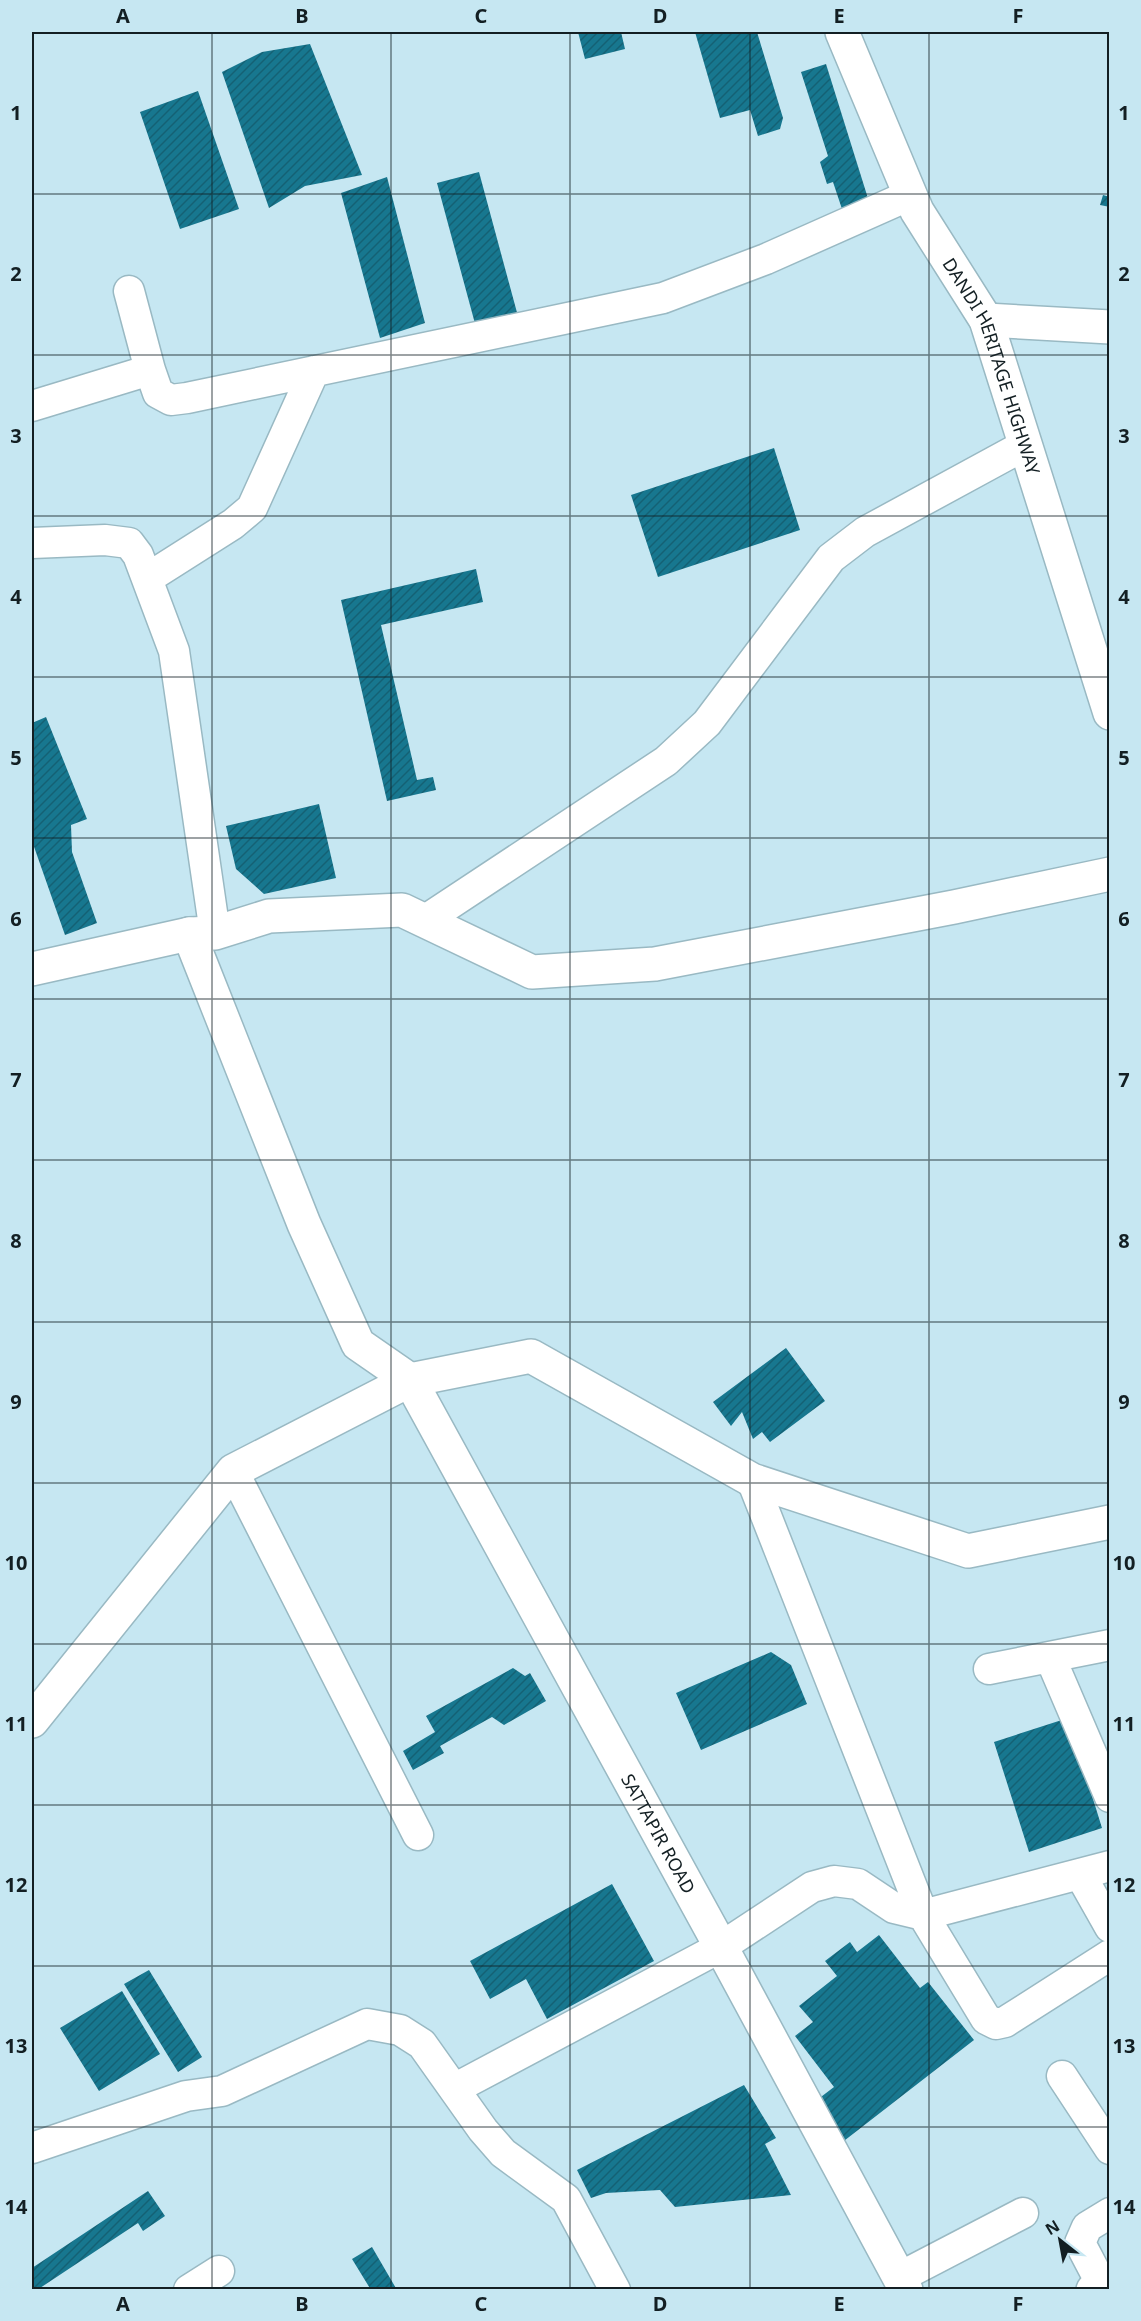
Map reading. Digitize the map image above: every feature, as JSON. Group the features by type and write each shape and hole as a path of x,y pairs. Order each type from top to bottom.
{"main road":[{"name":"DANDI HERITAGE HIGHWAY","path":"842,32 917,211 986,320 1110,713"},
{"path":"986,320 1110,327"},
{"path":"32,969 202,934 269,916 402,910 532,972 655,964 954,907 1110,874"},
{"path":"202,934 304,1224 358,1344 410,1380"},
{"path":"32,1720 233,1471 410,1380 531,1356 752,1480 968,1551 1110,1522"},
{"name":"SATTAPIR ROAD","path":"410,1380 722,1947 903,2283"}],"street":[{"path":"129,291 158,393 171,400 663,298 765,259 910,195"},
{"path":"32,406 150,370"},
{"path":"148,578 233,524 252,508 314,371"},
{"path":"424,921 666,761 707,723 831,558 865,532 1025,445"},
{"path":"32,543 105,540 129,543 138,555 174,651 202,934"},
{"path":"233,1471 418,1835"},
{"path":"752,1480 922,1915 986,2019 996,2024 1005,2022 1110,1955"},
{"path":"989,1669 1110,1645"},
{"path":"1050,1657 1110,1797"},
{"path":"454,2089 722,1947 812,1887 834,1881 858,1884 894,1908 922,1915 1110,1866"},
{"path":"1080,1874 1110,1927"},
{"path":"32,2148 186,2096 222,2091 367,2024 400,2030 422,2044 483,2130 503,2153 566,2199 615,2289"},
{"path":"1062,2076 1110,2149"},
{"path":"903,2283 1023,2213"},
{"path":"1102,2285 1080,2243 1087,2227 1110,2213"},
{"path":"189,2289 219,2271"}],"building":[{"path":"578,32 621,32 625,49 585,59"},
{"path":"695,32 757,32 783,118 780,129 758,136 750,110 720,118"},
{"path":"310,44 362,175 305,186 269,208 222,72 262,52"},
{"path":"826,64 871,208 839,218 837,211 842,209 833,182 827,184 820,162 828,156 801,72"},
{"path":"198,91 239,209 180,229 140,112"},
{"path":"479,172 519,320 477,331 437,183"},
{"path":"387,177 425,323 380,338 341,193"},
{"path":"1103,195 1110,197 1110,207 1100,205"},
{"path":"774,448 800,530 658,577 631,495"},
{"path":"476,569 483,602 381,625 417,780 433,777 436,790 387,801 341,600"},
{"path":"46,717 87,819 71,825 72,852 97,923 65,935 32,841 32,723"},
{"path":"319,804 336,878 264,894 236,869 226,826"},
{"path":"786,1348 825,1401 770,1442 762,1432 753,1439 742,1412 731,1426 713,1402"},
{"path":"771,1652 791,1665 807,1704 701,1750 676,1693"},
{"path":"513,1668 525,1676 530,1673 546,1701 504,1725 492,1717 440,1746 444,1753 413,1770 403,1751 435,1732 426,1716"},
{"path":"1068,1718 1102,1828 1029,1852 994,1742"},
{"path":"612,1884 654,1961 547,2019 526,1979 490,1999 470,1961"},
{"path":"879,1935 920,1988 928,1982 974,2040 840,2144 809,2106 834,2087 795,2036 813,2022 799,2006 837,1976 825,1961 850,1942 857,1952"},
{"path":"149,1970 202,2057 178,2072 124,1984"},
{"path":"122,1991 160,2054 99,2091 60,2028"},
{"path":"744,2085 776,2138 765,2144 791,2195 675,2207 660,2190 606,2193 591,2198 577,2170"},
{"path":"148,2191 165,2216 143,2231 138,2223 37,2290 32,2290 32,2268"},
{"path":"372,2247 397,2290 371,2290 352,2259"}]}
